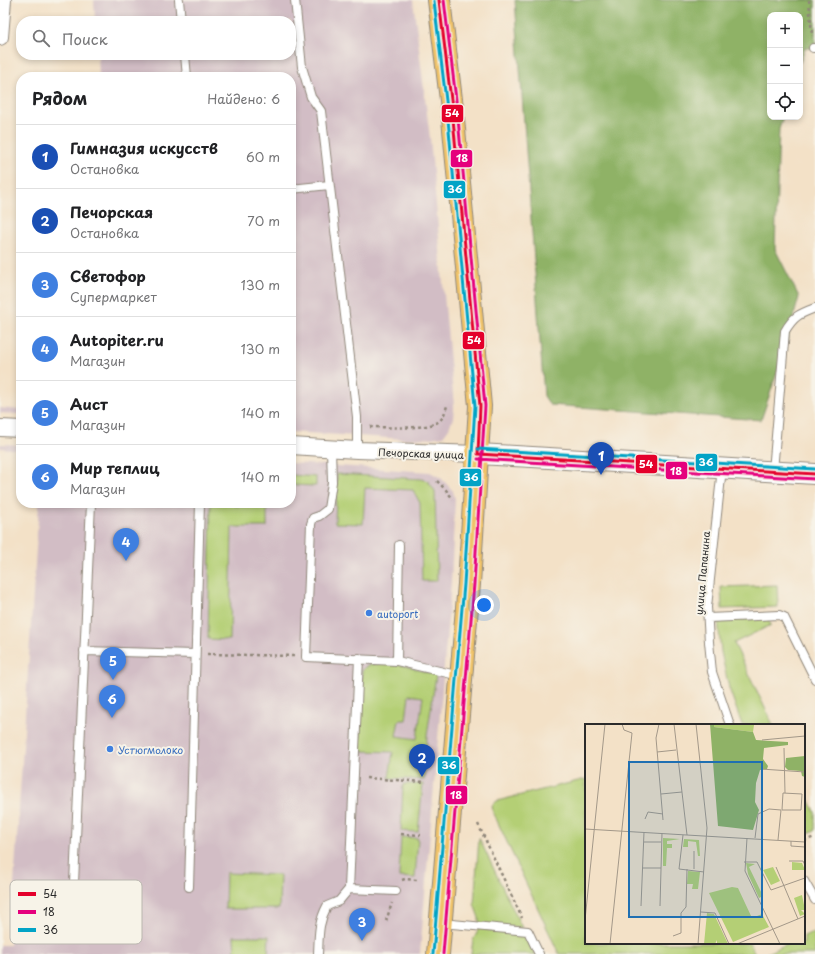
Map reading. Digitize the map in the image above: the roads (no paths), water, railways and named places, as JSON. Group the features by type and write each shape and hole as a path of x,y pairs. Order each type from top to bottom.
{"main road":[{"path":"438,954 462,676 480,406 452,108 439,0"}],"street":[{"path":"0,37 3,0"},
{"path":"0,428 16,429"},
{"name":"Печорская улица","path":"296,446 478,454 815,474"}],"lane":[{"path":"179,0 181,16"},
{"path":"295,0 302,67 311,97 321,111 357,417 357,450"},
{"path":"185,60 187,72"},
{"path":"296,188 329,185"},
{"path":"773,472 785,331 791,320 802,312 815,308"},
{"path":"331,448 332,482 331,497 328,509 319,516 313,518 311,524 306,657 359,658 397,661 462,676"},
{"name":"улица Папанина","path":"722,468 707,607 712,672 730,724"},
{"path":"74,880 91,508"},
{"path":"189,887 200,508"},
{"path":"397,661 399,546"},
{"path":"708,618 779,615 784,617 815,679"},
{"path":"84,651 195,654"},
{"path":"318,954 319,928 322,915 327,906 339,901 349,889 359,658"},
{"path":"805,883 815,900"},
{"path":"349,889 396,892"},
{"path":"441,923 528,931 539,954"}],"place":[{"name":"Гимназия искусств","path":"601,475"},
{"name":"Autopiter.ru","path":"126,561"},
{"name":"autoport","path":"369,613"},
{"name":"Аист","path":"113,680"},
{"name":"Мир теплиц","path":"112,718"},
{"name":"Устюгмолоко","path":"110,749"},
{"name":"Печорская","path":"422,777"},
{"name":"Светофор","path":"362,941"}]}
